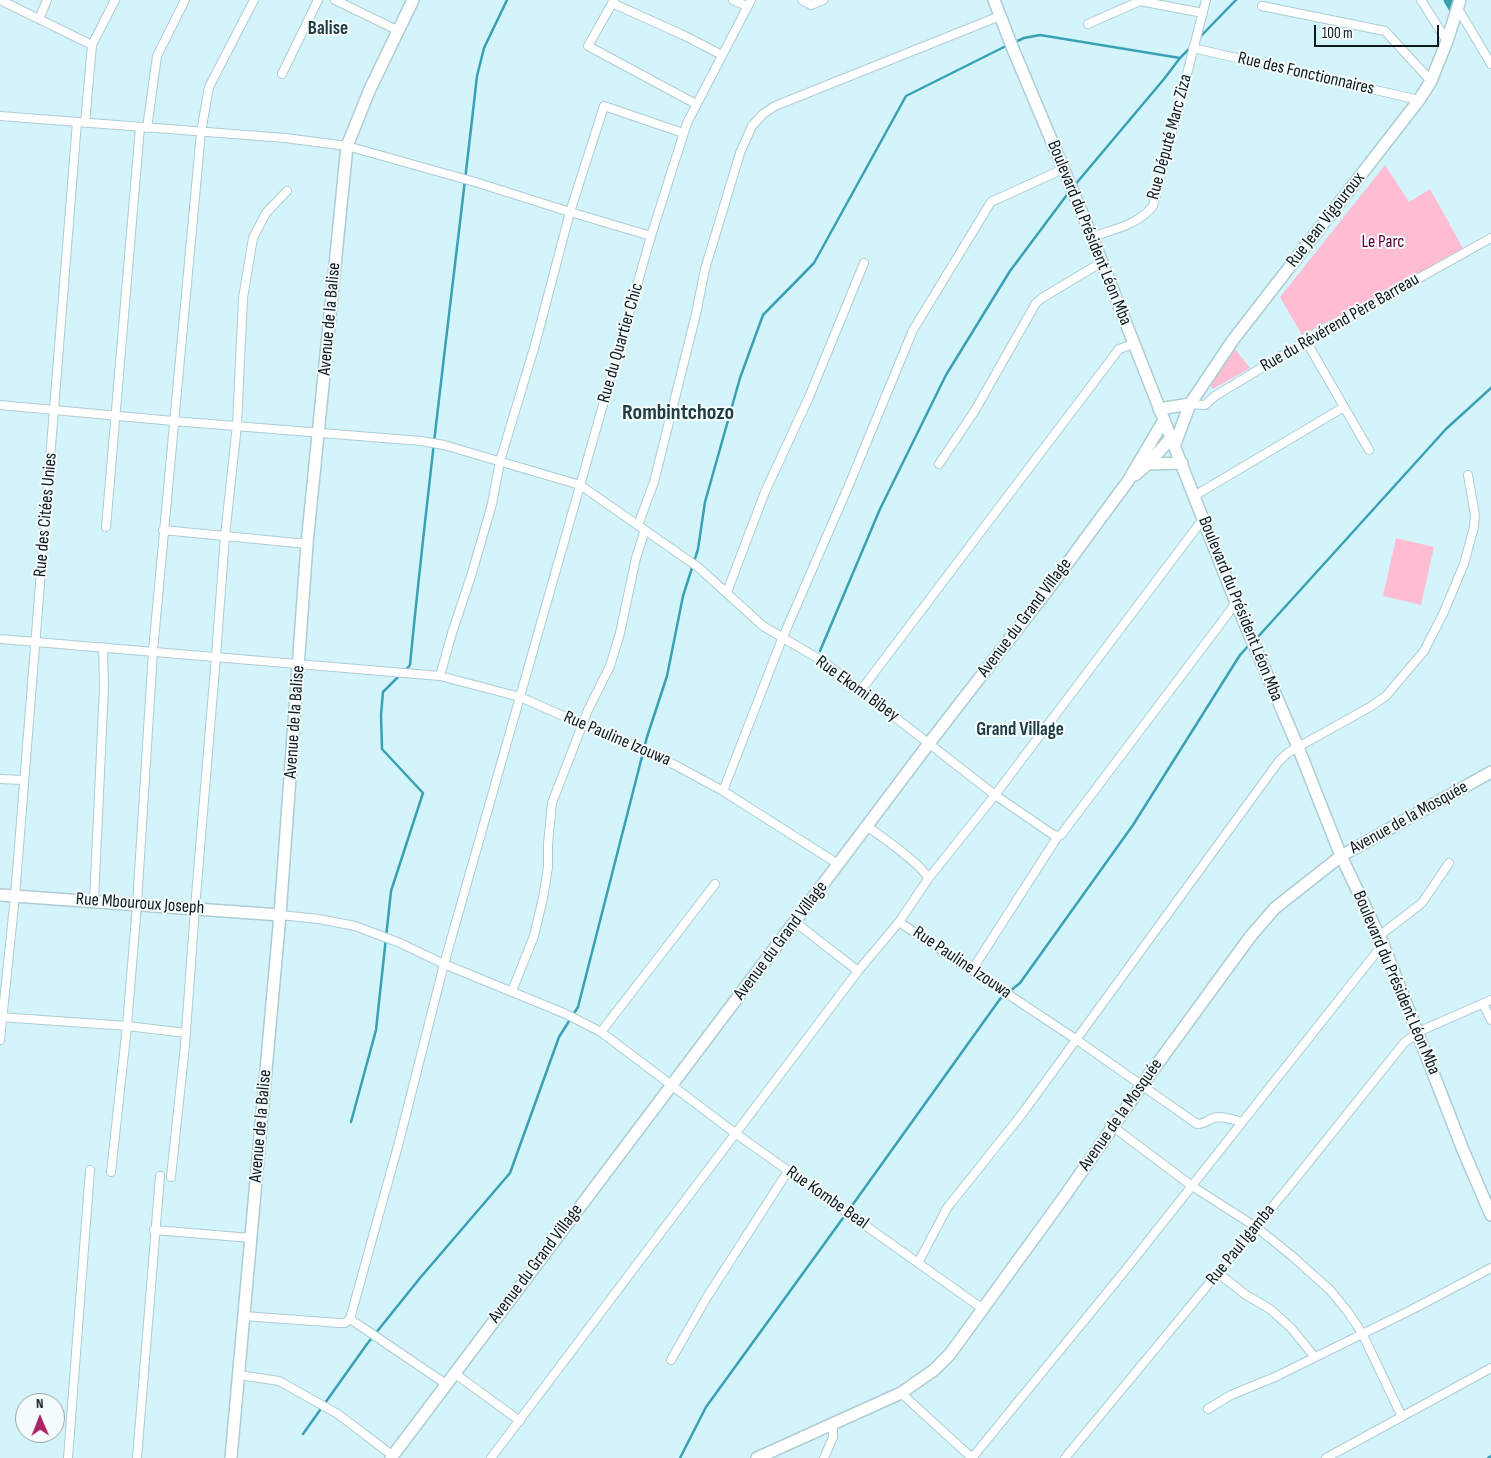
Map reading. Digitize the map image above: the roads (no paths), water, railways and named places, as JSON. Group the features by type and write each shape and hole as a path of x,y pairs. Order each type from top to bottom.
{"street":[{"path":"0,0 92,46"},
{"path":"39,19 47,0"},
{"name":"Rue des Citées Unies","path":"0,1040 15,896 34,642 81,122 92,46 115,0"},
{"path":"106,527 143,128 158,56 185,0"},
{"path":"111,1172 127,1026 137,904 153,651 163,530 201,132 209,87 254,0"},
{"path":"282,74 318,0"},
{"path":"335,0 399,31"},
{"name":"Avenue de la Balise","path":"231,1458 280,915 308,544 347,146 370,90 413,0"},
{"path":"733,0 749,3"},
{"path":"802,0 811,5 823,0"},
{"name":"Boulevard du Président Léon Mba","path":"994,0 1013,50 1092,237 1236,603 1298,747 1341,856 1381,940 1463,1150 1491,1215"},
{"name":"Rue Député Marc Ziza","path":"1092,237 1135,222 1145,216 1153,206 1206,0"},
{"path":"1421,0 1447,42"},
{"path":"696,104 588,46 613,1 722,55"},
{"path":"1088,24 1140,1 1203,13"},
{"name":"Rue du Quartier Chic","path":"350,1320 444,964 651,236 683,133 696,104 749,3"},
{"path":"1458,4 1491,64"},
{"name":"Rue Jean Vigouroux","path":"1173,440 1190,404 1232,340 1419,100 1431,81 1447,42 1458,4"},
{"path":"1262,6 1384,31 1431,81"},
{"path":"512,991 534,936 543,898 548,868 552,803 588,710 610,666 620,634 641,528 696,314 705,269 740,153 752,126 763,114 775,106 1000,16"},
{"name":"Rue des Fonctionnaires","path":"1194,47 1419,100"},
{"path":"440,676 492,504 500,461 535,345 570,212 604,106 683,133"},
{"path":"0,116 285,138 347,146 475,182 651,236"},
{"path":"723,790 782,638 853,476 913,330 922,313 991,202 1063,169"},
{"path":"171,1178 186,1033 225,536 237,425 243,298 253,238 266,214 287,191"},
{"name":"Rue du Révérend Père Barreau","path":"1190,404 1205,405 1215,396 1306,341 1491,238"},
{"path":"939,464 974,412 1036,304 1042,298 1102,262"},
{"path":"726,592 765,492 809,397 864,264"},
{"path":"1306,341 1369,450"},
{"path":"861,690 1120,349 1134,344"},
{"path":"1162,415 1190,404"},
{"name":"Rue Ekomi Bibey","path":"0,405 421,441 444,445 580,485 698,567 763,626 824,662 930,742 995,795 1051,834 1058,836"},
{"path":"1194,496 1344,407"},
{"name":"Avenue du Grand Village","path":"392,1457 930,742 1050,587 1128,481 1162,415"},
{"path":"1128,481 1173,440"},
{"path":"1148,464 1182,463"},
{"path":"918,1263 947,1208 1022,1114 1063,1056 1077,1040 1279,761 1289,752 1370,707 1386,696 1424,651 1443,614 1464,564 1474,527 1475,515 1468,475"},
{"path":"899,922 928,879 995,795 1203,519"},
{"path":"163,530 308,544"},
{"path":"972,970 1058,836 1061,835 1236,603"},
{"path":"0,639 299,663"},
{"path":"94,901 104,687 103,647"},
{"name":"Rue Pauline Izouwa","path":"299,663 440,676 520,697 673,764 723,790 838,864"},
{"name":"Avenue de la Mosquée","path":"757,1458 901,1393 934,1370 950,1354 984,1309 1112,1126 1256,930 1275,908 1341,856 1491,772"},
{"path":"0,779 23,780"},
{"path":"867,826 918,866 927,874 928,879"},
{"path":"901,1393 972,1458 1192,1186 1381,940 1422,903 1449,863"},
{"path":"601,1032 715,884"},
{"name":"Rue Mbouroux Joseph","path":"0,894 280,915"},
{"name":"Rue Kombe Beal","path":"280,915 319,919 355,926 566,1014 601,1032 735,1133 984,1309"},
{"path":"795,922 858,970"},
{"name":"Rue Pauline Izouwa","path":"491,1458 858,970 899,922 1077,1040 1197,1124 1205,1124 1214,1118 1223,1117 1242,1122"},
{"name":"Rue Paul Igamba","path":"1065,1458 1256,1227 1404,1043 1418,1032 1491,1000"},
{"path":"1483,1004 1491,1020"},
{"path":"1,1017 127,1026 186,1033"},
{"path":"1112,1126 1192,1186 1256,1227 1330,1290 1348,1312 1362,1334 1402,1417"},
{"path":"68,1458 90,1170"},
{"path":"671,1360 706,1298 788,1171"},
{"path":"137,1458 154,1230 160,1176"},
{"path":"154,1230 251,1238"},
{"path":"1208,1409 1232,1395 1275,1377 1314,1356 1411,1310 1491,1268"},
{"path":"1218,1273 1270,1309 1291,1328 1314,1356"},
{"path":"244,1316 339,1323 345,1323 350,1320 446,1384"},
{"path":"1326,1458 1491,1368"},
{"path":"454,1373 520,1421"},
{"path":"239,1376 280,1381 338,1414 392,1457"},
{"path":"824,1458 833,1437 833,1424"}],"waterway":[{"path":"404,672 410,665 477,76 484,48 507,0"},
{"path":"1199,38 1236,0"},
{"path":"1448,0 1457,15"},
{"path":"1013,43 1024,38 1040,35 1180,58 1192,46"},
{"path":"303,1434 367,1344 420,1278 510,1173 559,1037 578,1007 647,737 667,676 683,596 698,549 705,502 740,378 763,315 814,263 906,96 1008,45"},
{"path":"1074,186 1180,58"},
{"path":"820,651 880,509 946,375 1010,271 1069,192"},
{"path":"1256,639 1446,429 1491,388"},
{"path":"851,1207 1000,999 1020,983 1133,825 1240,655 1250,644"},
{"path":"351,1122 376,1030 391,891 423,793 382,749 381,715 383,692 400,675"},
{"path":"680,1458 706,1407 843,1218"}],"district":[{"name":"Balise","path":"328,29"},
{"name":"Rombintchozo","path":"678,413"},
{"name":"Grand Village","path":"1020,730"}],"park label":[{"name":"Le Parc","path":"1383,242"}]}
